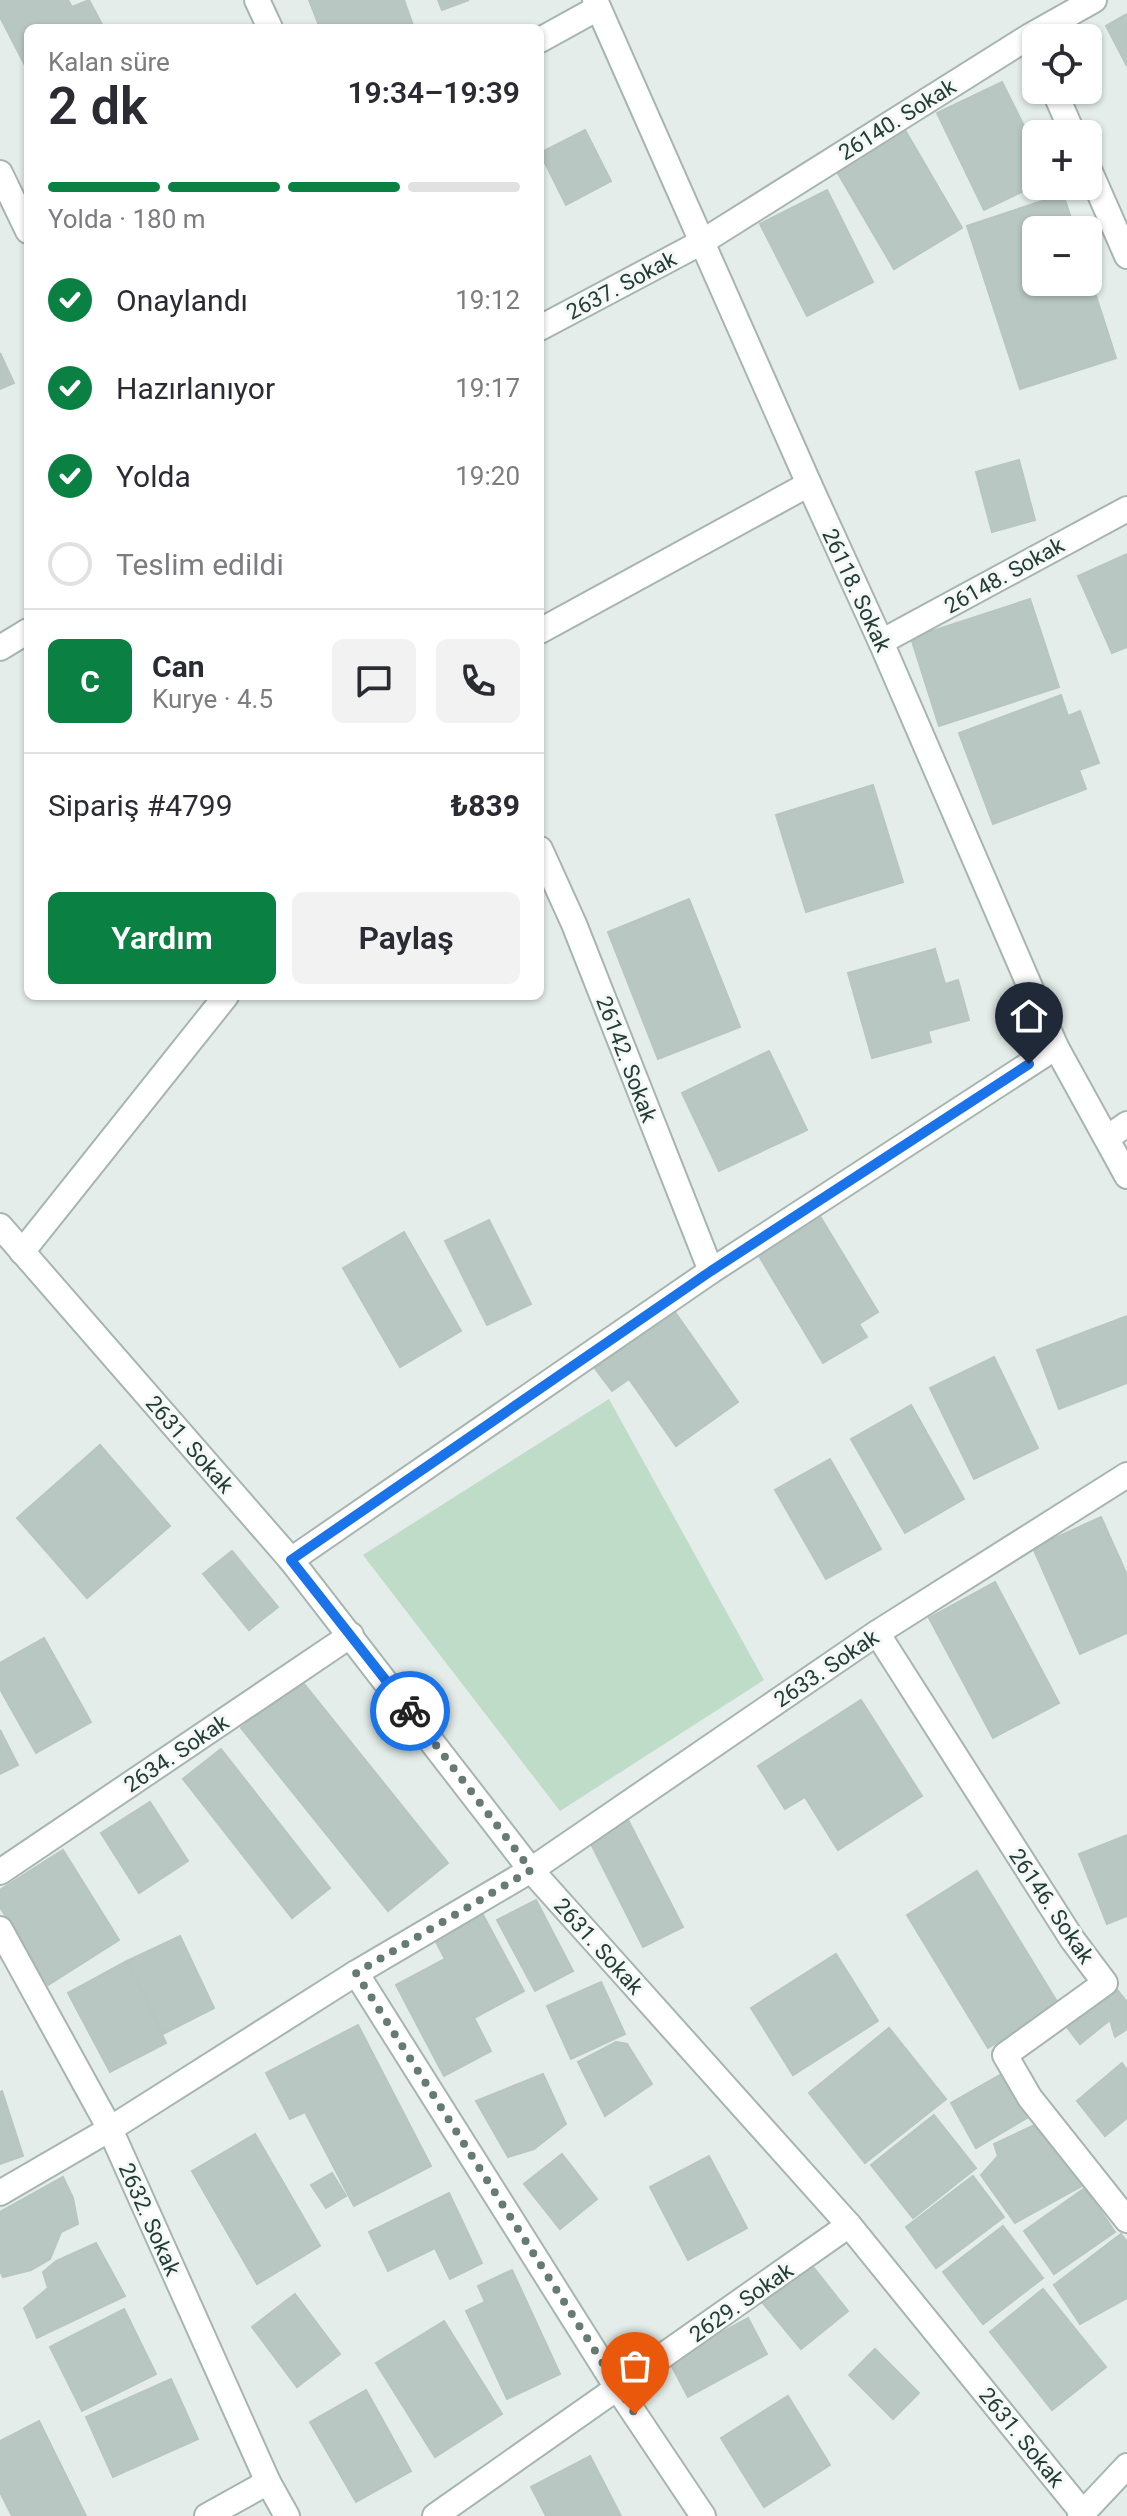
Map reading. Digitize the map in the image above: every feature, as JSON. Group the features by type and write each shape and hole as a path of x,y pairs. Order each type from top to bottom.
{"street":[{"path":"257,0 268,24"},
{"name":"26140. Sokak","path":"1059,24 1094,0"},
{"path":"544,37 596,4"},
{"name":"26118. Sokak","path":"596,4 881,642 1056,1047 1127,1176"},
{"name":"26140. Sokak","path":"702,242 1022,49"},
{"path":"0,173 24,223"},
{"path":"1102,199 1127,256"},
{"name":"2637. Sokak","path":"544,326 702,242"},
{"path":"544,629 809,484"},
{"name":"26148. Sokak","path":"881,642 1127,509"},
{"path":"0,648 24,633"},
{"name":"26142. Sokak","path":"544,858 574,924 711,1271"},
{"path":"22,1252 223,1000"},
{"path":"291,1560 711,1271 1056,1047"},
{"path":"1107,1138 1127,1124"},
{"name":"2631. Sokak","path":"0,1226 291,1560 531,1870 849,2225 1083,2515"},
{"name":"2633. Sokak","path":"0,2193 110,2129 356,1973 531,1870 877,1633 1127,1475"},
{"name":"26146. Sokak","path":"877,1633 1072,1939 1105,1983 1005,2055 1030,2098 1127,2220"},
{"name":"2634. Sokak","path":"0,1872 351,1635"},
{"name":"2632. Sokak","path":"0,1929 110,2129 268,2482 287,2516"},
{"path":"356,1973 618,2389 703,2516"},
{"name":"2629. Sokak","path":"435,2516 849,2225"},
{"path":"1083,2515 1127,2466"},
{"path":"207,2516 268,2482"}],"green space":[{"path":"609,1399 764,1680 560,1811 363,1555"}],"building":[{"path":"0,0 68,0 72,7 89,0 102,24 24,24 24,63 0,17"},
{"path":"309,0 404,0 413,24 318,24"},
{"path":"438,0 469,0 442,10"},
{"path":"1127,14 1127,66 1106,26"},
{"path":"1002,82 1022,122 1022,192 984,210 937,113"},
{"path":"585,130 611,181 566,205 544,161 544,151"},
{"path":"905,130 962,228 894,269 836,170"},
{"path":"827,190 873,282 807,316 760,224"},
{"path":"1045,200 1065,200 1070,216 1022,216 1022,296 1096,296 1116,358 1020,389 967,226"},
{"path":"0,353 14,383 0,389"},
{"path":"1019,460 1035,520 992,532 976,472"},
{"path":"1127,554 1127,647 1112,653 1078,576"},
{"path":"1030,599 1059,687 939,726 911,638"},
{"path":"1061,695 1068,716 1080,711 1099,763 1079,770 1086,789 993,824 959,733"},
{"path":"873,785 903,882 806,912 776,815"},
{"path":"689,899 740,1027 658,1059 608,932"},
{"path":"935,949 945,984 958,980 969,1020 928,1031 931,1042 872,1058 848,973"},
{"path":"769,1051 807,1130 719,1171 682,1093"},
{"path":"815,1208 878,1312 859,1324 867,1337 823,1363 753,1246"},
{"path":"489,1220 531,1304 487,1325 445,1241"},
{"path":"404,1232 461,1331 400,1367 343,1268"},
{"path":"670,1305 738,1402 676,1446 629,1379 612,1391 590,1362"},
{"path":"1127,1316 1127,1383 1059,1409 1037,1350"},
{"path":"994,1357 1038,1448 974,1479 930,1388"},
{"path":"911,1405 964,1499 905,1533 851,1439"},
{"path":"100,1445 170,1526 87,1598 17,1518"},
{"path":"830,1459 881,1549 826,1579 775,1490"},
{"path":"1101,1517 1127,1575 1127,1633 1080,1654 1033,1548"},
{"path":"232,1551 278,1607 249,1630 203,1574"},
{"path":"995,1582 1059,1703 993,1738 929,1618"},
{"path":"44,1638 91,1722 36,1753 0,1689 0,1663"},
{"path":"300,1679 448,1863 388,1911 241,1728"},
{"path":"861,1700 922,1796 838,1850 805,1797 785,1809 758,1766"},
{"path":"0,1730 18,1765 0,1774"},
{"path":"221,1749 330,1888 292,1918 183,1779"},
{"path":"150,1802 188,1861 139,1893 101,1833"},
{"path":"627,1818 683,1927 643,1947 588,1838"},
{"path":"1127,1835 1127,1916 1107,1924 1079,1854"},
{"path":"63,1850 119,1940 48,1985 0,1907 0,1890"},
{"path":"977,1871 1059,2005 988,2048 907,1915"},
{"path":"536,1900 573,1971 535,1991 497,1920"},
{"path":"482,1913 524,1991 474,2018 491,2051 444,2076 396,1985 445,1959 434,1938"},
{"path":"180,1936 214,2008 163,2034 127,1961"},
{"path":"836,1954 878,2021 793,2075 751,2008"},
{"path":"127,1961 166,2043 110,2072 68,1993"},
{"path":"601,1982 625,2034 571,2059 547,2006"},
{"path":"1114,1986 1127,2002 1127,2029 1115,2037 1110,2020 1080,2044 1066,2026"},
{"path":"358,2025 431,2166 354,2206 305,2112 290,2119 266,2073"},
{"path":"889,2028 946,2099 865,2163 809,2093"},
{"path":"616,2042 627,2044 652,2084 605,2116 578,2062"},
{"path":"1122,2063 1127,2070 1127,2118 1105,2136 1077,2101"},
{"path":"1012,2068 1037,2112 976,2148 951,2103"},
{"path":"543,2074 566,2124 534,2149 508,2157 476,2101"},
{"path":"0,2092 23,2156 0,2164"},
{"path":"934,2115 976,2168 913,2218 871,2165"},
{"path":"1041,2122 1082,2186 1015,2223 981,2175 998,2156 994,2144"},
{"path":"255,2134 320,2246 257,2284 192,2171"},
{"path":"562,2154 597,2199 560,2229 524,2184"},
{"path":"709,2156 747,2228 688,2260 650,2187"},
{"path":"332,2173 346,2196 326,2208 311,2185"},
{"path":"973,2176 1004,2217 936,2268 906,2227"},
{"path":"63,2177 73,2198 78,2224 61,2232 50,2259 31,2270 3,2277 0,2271 0,2212"},
{"path":"1085,2188 1115,2232 1054,2274 1024,2231"},
{"path":"449,2193 482,2263 450,2279 435,2248 388,2271 369,2232"},
{"path":"1003,2226 1043,2278 983,2324 943,2272"},
{"path":"1121,2234 1127,2242 1127,2298 1080,2324 1054,2285"},
{"path":"96,2243 125,2296 37,2338 24,2308 48,2288 43,2272 56,2261"},
{"path":"810,2263 848,2311 801,2349 762,2302"},
{"path":"512,2270 560,2374 507,2399 466,2311 485,2302 478,2286"},
{"path":"1043,2289 1106,2367 1052,2410 990,2332"},
{"path":"295,2294 340,2354 297,2387 252,2327"},
{"path":"124,2309 156,2374 82,2411 50,2347"},
{"path":"748,2318 767,2354 688,2397 669,2361"},
{"path":"444,2321 502,2414 435,2457 376,2363"},
{"path":"875,2349 919,2393 893,2419 849,2375"},
{"path":"171,2379 198,2439 113,2477 86,2417"},
{"path":"366,2390 411,2471 356,2502 310,2422"},
{"path":"788,2396 830,2465 764,2507 721,2438"},
{"path":"39,2421 86,2516 12,2516 0,2492 0,2441"},
{"path":"590,2456 621,2516 546,2516 531,2487"}],"way so far":[{"path":"410,1711 531,1870 356,1973 635,2414"}],"route":[{"path":"410,1711 291,1560 711,1271 1029,1064"}]}
